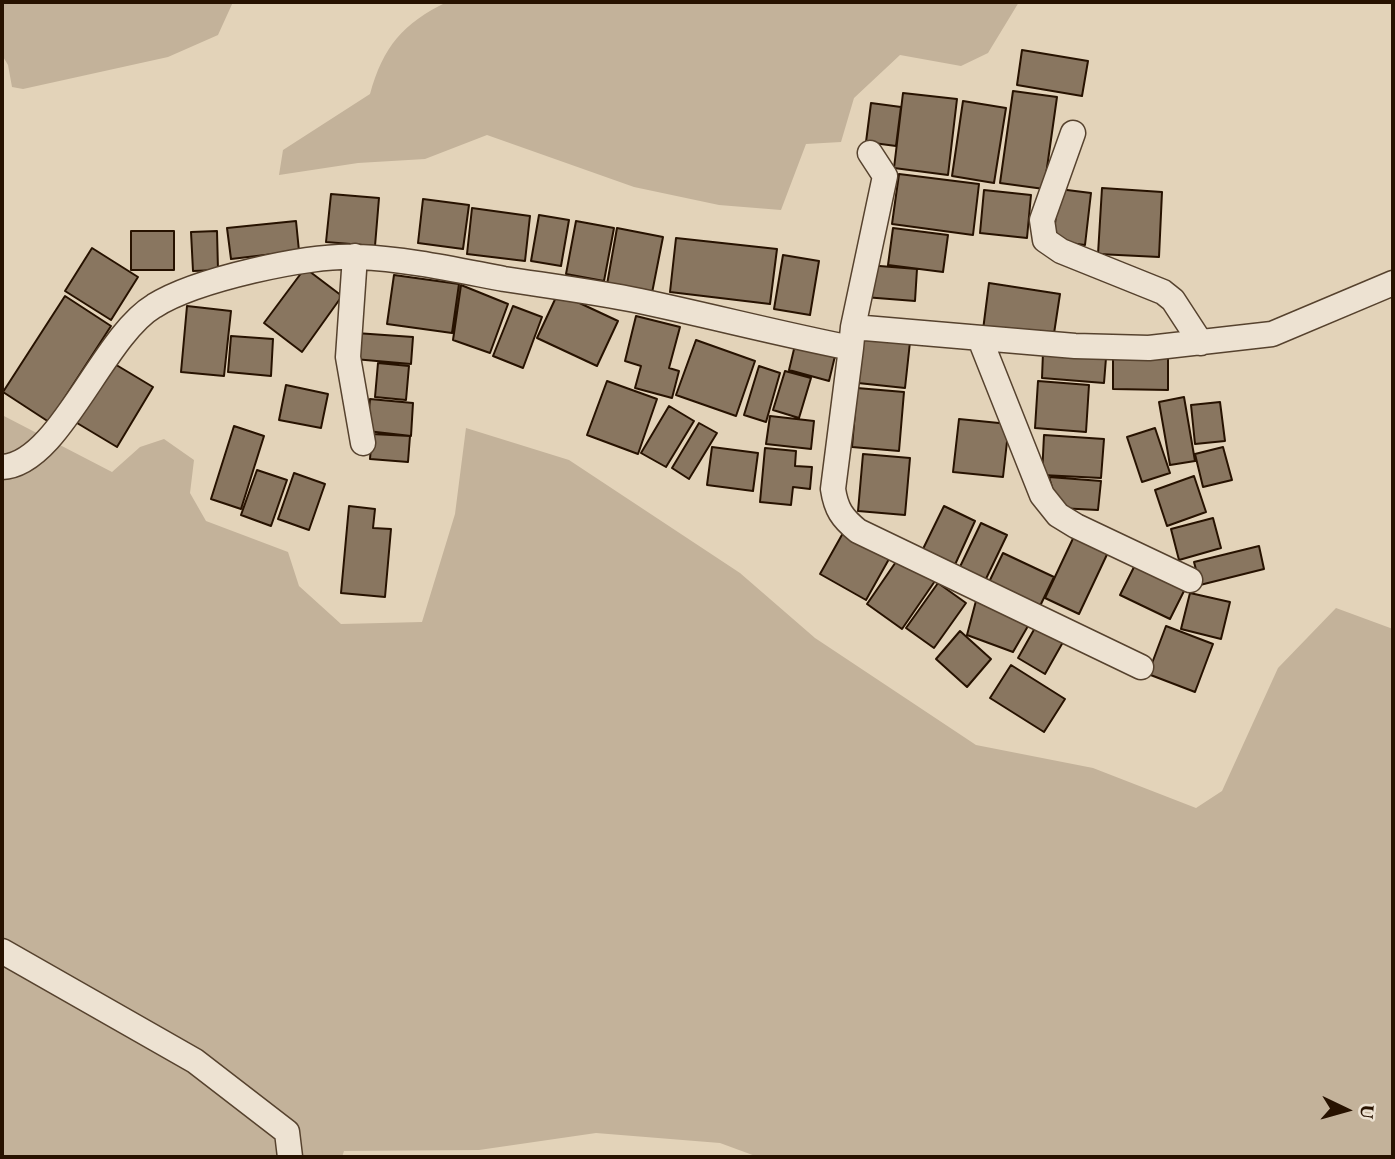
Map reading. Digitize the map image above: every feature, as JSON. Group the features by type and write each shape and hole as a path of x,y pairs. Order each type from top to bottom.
{"street":[{"path":"1073,133 1042,220 1045,240 1061,251 1163,292 1173,300 1201,343"},
{"path":"870,153 884,176 852,337 833,489 835,505 842,519 858,531 1141,667"},
{"path":"2,467 25,460 41,448 55,432 102,362 134,322 151,307 172,296 227,279 323,259 355,256 852,337 980,339 1121,349 1272,334 1393,283"},
{"path":"355,256 348,357 363,443"},
{"path":"980,339 1020,447 1042,495 1058,515 1190,580"},
{"path":"2,951 195,1061 287,1132 290,1157"}],"shaded area":[{"path":"2,2 233,2 218,35 168,57 23,89 12,87 8,65 2,55"},
{"path":"447,2 1019,2 988,53 961,66 900,55 854,98 841,142 806,144 781,210 719,205 634,187 487,135 425,159 358,163 279,175 283,150 370,94 381,63 397,38 418,19"},
{"path":"2,415 112,472 140,447 164,439 194,460 190,493 206,521 288,552 299,586 341,624 422,622 455,514 466,428 569,460 740,573 815,638 976,745 1093,768 1196,808 1222,791 1278,668 1336,608 1393,629 1393,1157 758,1157 720,1143 596,1133 479,1150 344,1151 342,1157 2,1157"}],"building":[{"path":"1022,50 1088,61 1082,96 1017,85"},
{"path":"1013,91 1057,97 1044,189 1000,183"},
{"path":"903,93 957,99 948,175 894,168"},
{"path":"963,101 1006,108 994,183 952,176"},
{"path":"871,103 901,107 896,146 866,142"},
{"path":"899,174 979,184 973,235 892,224"},
{"path":"1102,188 1162,192 1159,257 1098,254"},
{"path":"1059,189 1091,193 1085,245 1053,241"},
{"path":"984,190 1031,195 1027,238 980,233"},
{"path":"331,194 379,198 375,246 326,242"},
{"path":"423,199 469,205 463,249 418,243"},
{"path":"472,208 530,216 525,261 467,254"},
{"path":"539,215 569,220 561,266 531,261"},
{"path":"296,221 299,251 231,259 227,228"},
{"path":"576,221 614,228 604,281 566,274"},
{"path":"617,228 663,237 651,298 606,290"},
{"path":"893,228 948,235 943,272 888,265"},
{"path":"131,231 174,231 174,270 131,270"},
{"path":"217,231 218,270 193,271 191,232"},
{"path":"676,238 777,249 770,304 670,292"},
{"path":"92,248 138,277 111,320 65,291"},
{"path":"783,255 819,261 810,315 774,309"},
{"path":"867,265 917,269 915,301 864,297"},
{"path":"305,268 342,296 302,352 264,323"},
{"path":"394,275 459,284 452,333 387,324"},
{"path":"989,283 1060,294 1053,340 983,330"},
{"path":"461,285 508,304 490,353 453,340"},
{"path":"558,293 618,321 597,366 537,338"},
{"path":"65,296 111,326 49,422 3,392"},
{"path":"187,306 231,311 224,376 181,372"},
{"path":"513,306 542,317 523,368 493,356"},
{"path":"636,316 680,327 669,368 679,371 672,398 635,388 641,366 625,361"},
{"path":"356,333 413,337 411,364 354,359"},
{"path":"231,336 273,339 271,376 228,372"},
{"path":"863,338 910,342 905,388 858,383"},
{"path":"696,340 755,361 736,416 676,395"},
{"path":"795,345 835,356 829,381 789,370"},
{"path":"1043,352 1106,358 1104,383 1042,378"},
{"path":"1113,357 1168,358 1168,390 1113,389"},
{"path":"108,360 153,387 117,447 72,420"},
{"path":"378,363 409,366 406,400 375,397"},
{"path":"759,366 780,373 766,422 744,415"},
{"path":"785,371 811,378 799,418 773,410"},
{"path":"607,381 657,399 638,454 587,435"},
{"path":"1038,381 1089,385 1086,432 1035,428"},
{"path":"286,385 328,394 321,428 279,420"},
{"path":"857,388 904,392 899,451 852,447"},
{"path":"1184,397 1195,461 1170,465 1159,402"},
{"path":"370,399 413,403 411,436 367,431"},
{"path":"1220,402 1225,441 1195,444 1191,405"},
{"path":"669,406 694,421 666,467 641,453"},
{"path":"770,416 814,421 811,449 766,444"},
{"path":"959,419 1009,424 1003,477 953,472"},
{"path":"699,423 717,433 689,479 672,468"},
{"path":"234,426 264,436 241,509 211,499"},
{"path":"1155,428 1170,473 1142,482 1127,437"},
{"path":"372,434 410,436 408,462 370,459"},
{"path":"1044,435 1104,439 1101,478 1042,475"},
{"path":"712,447 758,453 753,491 707,485"},
{"path":"1223,447 1232,480 1203,487 1195,454"},
{"path":"765,448 796,451 795,466 812,467 810,489 793,487 791,505 760,502"},
{"path":"863,454 910,458 905,515 858,511"},
{"path":"257,470 287,480 271,526 241,515"},
{"path":"294,473 325,484 309,530 278,519"},
{"path":"1194,476 1206,512 1167,526 1155,490"},
{"path":"1049,477 1101,481 1098,510 1058,508"},
{"path":"349,506 375,509 373,528 391,529 385,597 341,593"},
{"path":"944,506 975,521 953,569 921,553"},
{"path":"1213,518 1221,548 1179,560 1171,529"},
{"path":"981,523 1007,535 983,585 957,573"},
{"path":"1077,530 1111,546 1079,614 1045,598"},
{"path":"843,533 889,559 866,600 820,574"},
{"path":"1259,546 1264,569 1200,585 1194,562"},
{"path":"1003,553 1054,577 1040,606 989,582"},
{"path":"900,556 935,581 902,629 867,604"},
{"path":"1135,565 1185,589 1170,619 1120,595"},
{"path":"938,583 966,603 934,648 906,628"},
{"path":"1190,593 1230,602 1221,639 1181,629"},
{"path":"977,597 1028,626 1013,652 967,635"},
{"path":"1040,619 1067,635 1045,674 1018,658"},
{"path":"1166,626 1213,644 1195,692 1148,674"},
{"path":"960,631 991,659 967,687 936,659"},
{"path":"1011,665 1065,699 1044,732 990,698"}]}
